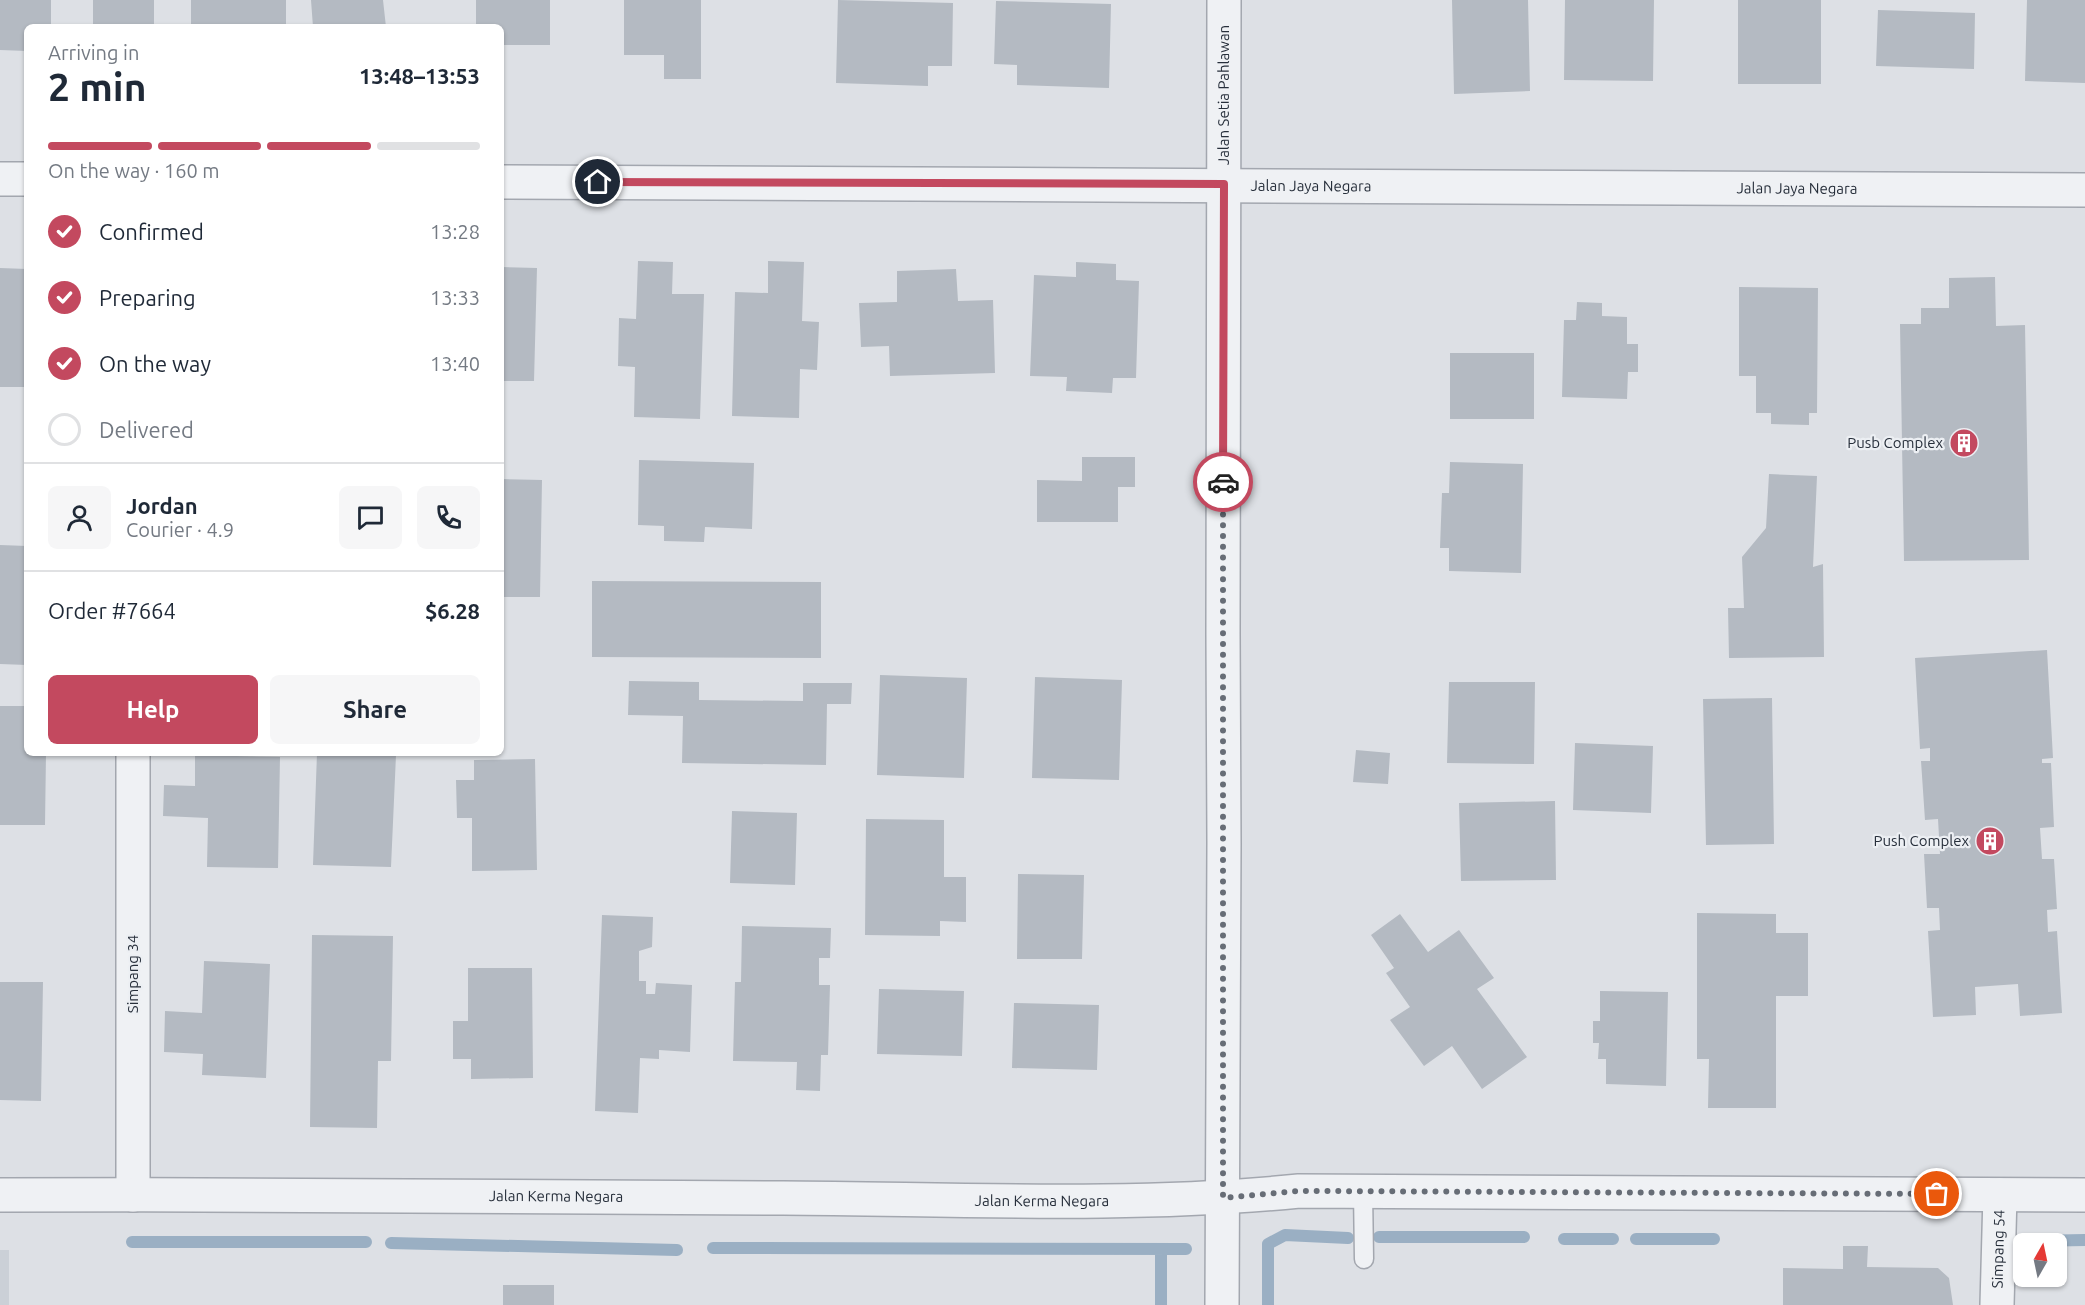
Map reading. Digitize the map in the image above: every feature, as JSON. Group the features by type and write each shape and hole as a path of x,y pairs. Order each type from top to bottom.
{"street":[{"name":"Jalan Setia Pahlawan","path":"1222,1305 1224,0"},
{"path":"0,179 24,179"},
{"name":"Jalan Jaya Negara","path":"504,182 2085,190"},
{"name":"Simpang 34","path":"133,756 133,1195"},
{"name":"Jalan Kerma Negara","path":"0,1195 1060,1200 1223,1198 1299,1191 2085,1195"},
{"name":"Simpang 54","path":"1997,1305 2000,1195"}],"lane":[{"path":"1363,1191 1364,1259"}],"shaded area":[{"path":"0,1250 9,1250 9,1305 0,1305"}],"building":[{"path":"0,0 51,0 51,24 24,24 24,51 0,50"},
{"path":"93,0 154,0 154,24 93,24"},
{"path":"191,0 286,0 286,24 191,24"},
{"path":"311,0 383,0 386,24 313,24"},
{"path":"476,0 550,0 550,45 504,45 504,24 476,24"},
{"path":"624,0 701,0 701,79 664,79 664,55 624,55"},
{"path":"838,0 953,3 952,66 928,66 928,86 836,83"},
{"path":"1452,0 1528,0 1530,91 1454,94"},
{"path":"1565,0 1654,0 1653,81 1564,80"},
{"path":"1738,0 1821,0 1821,84 1738,84"},
{"path":"2027,0 2085,0 2085,83 2025,81"},
{"path":"996,1 1111,4 1109,88 1017,85 1017,65 994,64"},
{"path":"1878,10 1975,13 1974,69 1876,66"},
{"path":"638,261 673,262 672,294 704,294 700,419 634,417 635,367 618,366 619,318 636,319"},
{"path":"768,261 804,262 802,321 819,322 817,370 800,369 799,418 732,416 735,292 768,293"},
{"path":"1076,262 1116,264 1116,280 1139,281 1136,378 1113,378 1112,393 1066,391 1067,377 1030,376 1034,275 1076,277"},
{"path":"504,267 537,268 534,381 504,381"},
{"path":"0,268 24,269 24,387 0,387"},
{"path":"956,269 958,301 993,300 995,373 890,376 889,346 861,347 859,303 897,302 897,271"},
{"name":"Pusb Complex","path":"1995,277 1996,326 2025,325 2029,560 1904,561 1900,324 1921,324 1921,308 1949,308 1949,278"},
{"path":"1739,287 1818,288 1817,413 1809,413 1809,425 1771,424 1771,413 1756,413 1756,376 1739,376"},
{"path":"1577,302 1602,303 1602,316 1627,317 1627,344 1638,344 1638,372 1628,372 1627,399 1562,397 1564,320 1576,320"},
{"path":"1450,353 1534,353 1534,419 1450,419"},
{"path":"1082,457 1135,457 1135,487 1118,487 1118,522 1037,522 1037,480 1082,481"},
{"path":"639,460 754,463 752,529 705,527 704,542 664,541 664,526 638,525"},
{"path":"1450,462 1523,464 1521,573 1449,571 1449,548 1440,548 1442,493 1449,493"},
{"path":"1769,474 1817,476 1813,567 1823,564 1824,657 1729,658 1728,608 1744,608 1742,557 1766,528"},
{"path":"504,479 542,480 540,597 504,597"},
{"path":"0,545 24,546 24,665 0,664"},
{"path":"592,581 821,582 821,658 592,657"},
{"name":"Push Complex","path":"2047,650 2053,758 2042,759 2042,763 2051,763 2054,827 2040,828 2042,859 2054,859 2057,909 2047,910 2048,932 2057,931 2062,1013 2020,1016 2018,984 1975,987 1976,1015 1933,1017 1928,931 1940,930 1939,908 1927,908 1924,854 1940,854 1938,819 1925,820 1921,761 1930,761 1930,748 1920,749 1915,658"},
{"path":"880,675 967,678 964,778 877,775"},
{"path":"1035,677 1122,680 1119,780 1032,778"},
{"path":"629,681 699,682 699,700 803,701 803,683 852,683 851,704 827,704 826,765 682,763 683,716 628,715"},
{"path":"1449,682 1535,682 1534,764 1447,763"},
{"path":"1772,698 1774,844 1706,845 1703,699"},
{"path":"0,706 24,706 24,756 46,756 45,825 0,825"},
{"path":"1575,743 1653,746 1651,813 1573,810"},
{"path":"1356,750 1390,753 1388,784 1353,782"},
{"path":"195,756 280,757 278,868 207,867 208,818 163,816 164,785 195,786"},
{"path":"317,756 396,756 391,867 313,865"},
{"path":"535,759 537,870 472,871 472,818 457,818 456,780 474,780 474,760"},
{"path":"1555,801 1556,880 1461,881 1459,803"},
{"path":"732,811 797,813 795,885 730,883"},
{"path":"866,819 944,820 944,877 966,877 966,922 940,921 940,936 865,935"},
{"path":"1018,874 1084,875 1082,959 1017,959"},
{"path":"1697,913 1776,914 1776,933 1808,933 1808,996 1776,996 1776,1108 1708,1108 1709,1059 1697,1059"},
{"path":"1400,914 1428,952 1459,930 1494,978 1477,989 1527,1057 1482,1089 1452,1046 1424,1066 1390,1020 1410,1007 1386,973 1394,968 1371,935"},
{"path":"602,915 653,917 652,947 639,951 639,981 646,981 646,994 655,994 656,983 692,985 690,1052 659,1050 659,1059 640,1058 638,1113 595,1111"},
{"path":"742,926 831,928 830,958 819,958 819,985 830,985 828,1055 821,1055 820,1091 796,1090 797,1062 733,1061 735,982 741,982"},
{"path":"312,935 393,936 391,1061 378,1061 377,1128 310,1127"},
{"path":"204,961 270,964 266,1078 202,1075 203,1054 164,1052 165,1011 202,1013"},
{"path":"468,968 532,968 533,1078 471,1079 471,1059 453,1059 453,1021 468,1021"},
{"path":"0,982 43,982 41,1101 0,1100"},
{"path":"879,989 964,991 962,1056 877,1054"},
{"path":"1600,991 1668,992 1666,1086 1606,1084 1606,1059 1598,1059 1599,1043 1593,1043 1593,1021 1600,1021"},
{"path":"1014,1003 1099,1005 1097,1070 1012,1068"},
{"path":"1843,1246 1868,1246 1867,1267 1938,1268 1949,1278 1953,1305 1783,1305 1783,1268 1843,1269"},
{"path":"503,1285 554,1285 554,1305 503,1305"}],"waterway":[{"path":"1268,1305 1268,1244 1285,1235 1348,1238"},
{"path":"1379,1237 1524,1237"},
{"path":"1564,1239 1613,1239"},
{"path":"1636,1239 1714,1239"},
{"path":"2067,1240 2085,1240"},
{"path":"132,1242 366,1242"},
{"path":"391,1243 677,1250"},
{"path":"713,1248 1186,1249"},
{"path":"1161,1249 1161,1305"}],"way so far":[{"path":"1223,482 1223,1198 1299,1191 1937,1194"}],"place":[{"name":"Pusb Complex","path":"1964,443"},
{"name":"Push Complex","path":"1990,841"}],"route":[{"path":"598,182 1224,184 1223,482"}]}
